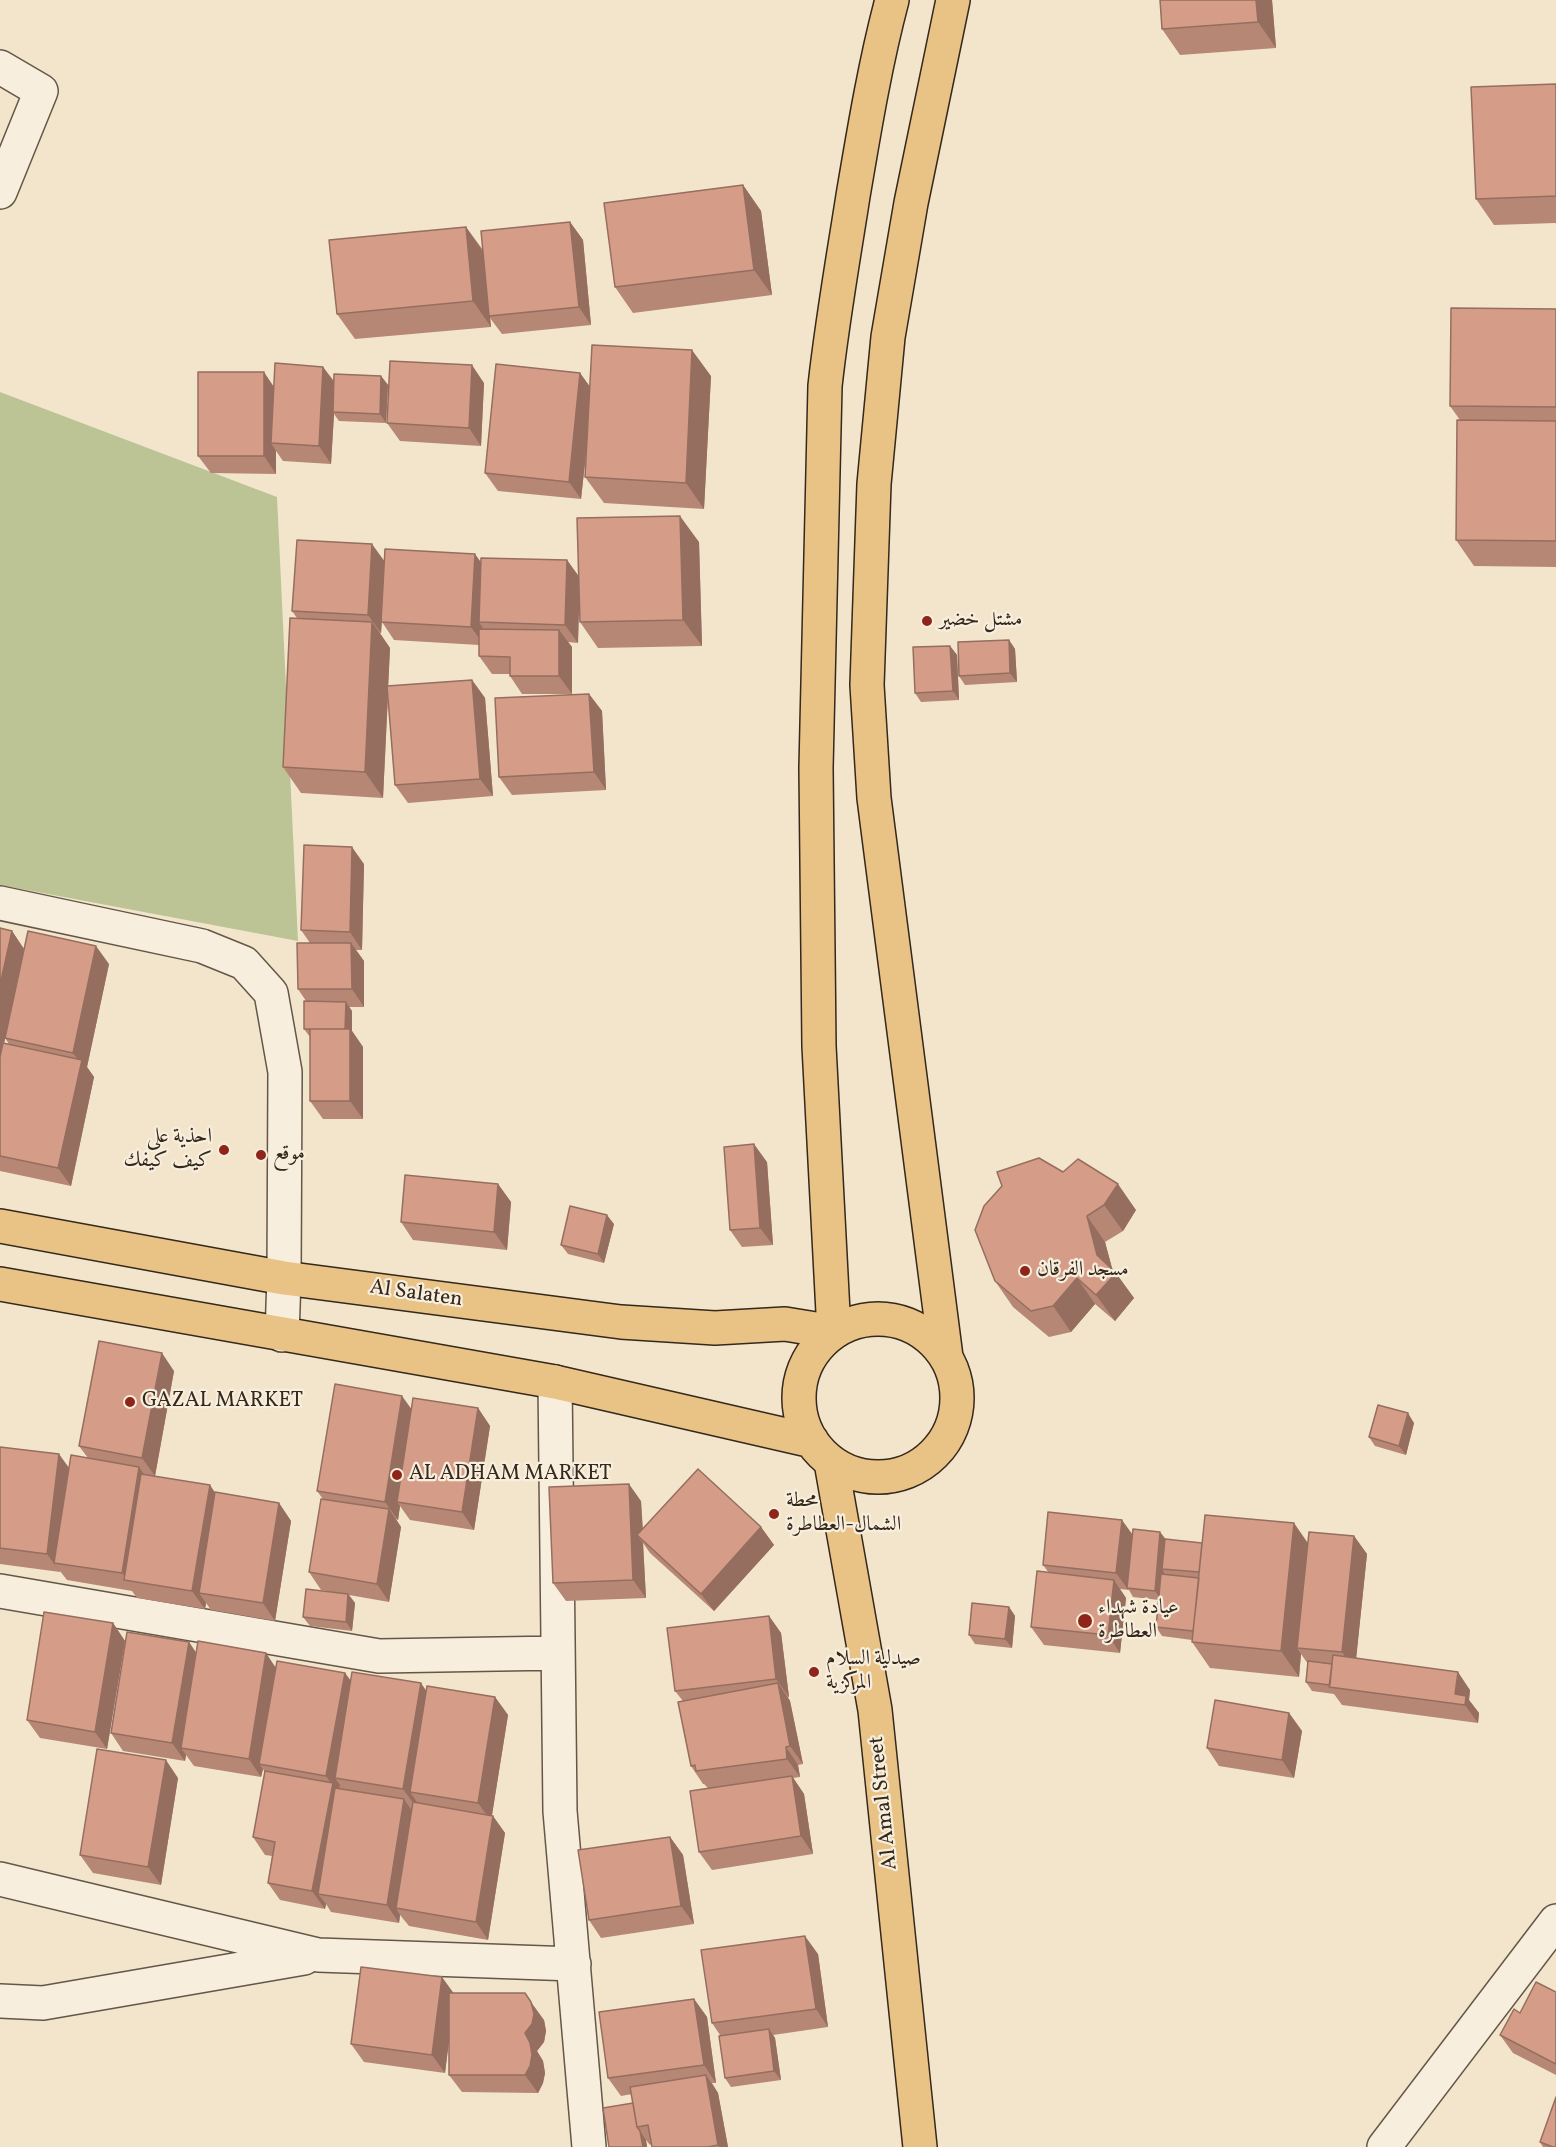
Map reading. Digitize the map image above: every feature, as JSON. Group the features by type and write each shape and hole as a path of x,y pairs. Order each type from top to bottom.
{"main road":[{"path":"834,1332 819,1046 816,768 825,386 831,330 859,159 880,45 892,0"},
{"path":"0,1284 555,1382 821,1452 855,1474 883,1478 909,1472 932,1457 957,1409 956,1382 946,1357 874,798 867,685 874,484 888,338 911,203 953,0"},
{"name":"Al Salaten","path":"0,1226 284,1278 621,1322 715,1328 785,1324 834,1332"},
{"path":"821,1452 802,1419 799,1394 804,1370 816,1348 834,1332 857,1322 882,1319 906,1324 928,1336 946,1357"},
{"name":"Al Amal Street","path":"821,1452 875,1710 920,2147"}],"street":[{"path":"0,67 41,91 0,192"},
{"path":"0,903 202,946 244,963 271,993 285,1072 282,1335"},
{"path":"555,1382 560,1811 589,2147"},
{"path":"0,1591 379,1656 558,1653"},
{"path":"0,1879 318,1955 574,1964"},
{"path":"1384,2147 1556,1921"},
{"path":"0,2001 43,2003 318,1955"}],"green space":[{"path":"0,392 277,497 298,941 0,885"}],"building":[{"path":"1160,0 1256,0 1258,22 1162,29"},
{"path":"1556,84 1556,196 1476,199 1471,87"},
{"path":"743,185 754,270 615,287 604,203"},
{"path":"570,222 579,307 489,316 481,231"},
{"path":"466,227 473,301 337,314 329,240"},
{"path":"1451,308 1556,309 1556,407 1450,406"},
{"path":"592,345 692,350 686,483 585,477"},
{"path":"390,361 472,365 469,428 387,423"},
{"path":"275,363 323,367 319,446 271,443"},
{"path":"496,364 580,373 569,482 485,473"},
{"path":"198,372 264,372 264,456 198,456"},
{"path":"334,374 381,376 380,414 333,412"},
{"path":"1457,420 1556,421 1556,541 1456,540"},
{"path":"680,516 683,620 580,622 577,518"},
{"path":"297,540 372,544 368,615 292,611"},
{"path":"385,549 475,554 471,627 381,622"},
{"path":"481,558 567,560 565,625 479,622"},
{"path":"290,618 372,622 365,772 283,767"},
{"path":"479,629 559,630 559,676 510,676 510,657 479,656"},
{"path":"1009,640 1010,673 959,676 958,642"},
{"path":"950,646 953,691 915,693 913,647"},
{"path":"472,680 480,779 395,785 387,686"},
{"path":"589,694 594,772 499,777 495,698"},
{"path":"304,845 352,847 350,932 301,930"},
{"path":"0,928 12,931 0,985"},
{"path":"28,931 96,946 73,1053 5,1038"},
{"path":"297,943 351,943 352,989 298,989"},
{"path":"304,1001 346,1002 345,1029 304,1029"},
{"path":"310,1029 350,1029 350,1101 310,1101"},
{"path":"3,1043 82,1060 58,1168 0,1156 0,1057"},
{"path":"754,1144 760,1228 730,1230 724,1147"},
{"path":"1039,1158 1063,1172 1078,1159 1118,1184 1104,1205 1087,1216 1097,1255 1116,1273 1096,1295 1077,1278 1053,1306 1031,1311 995,1281 975,1230 984,1206 1002,1186 997,1172"},
{"path":"405,1175 498,1184 494,1232 401,1222"},
{"path":"570,1206 607,1215 598,1254 561,1245"},
{"path":"99,1341 162,1353 142,1458 79,1446"},
{"path":"335,1384 402,1396 385,1502 317,1491"},
{"path":"413,1398 478,1408 462,1512 397,1502"},
{"path":"1378,1405 1408,1413 1399,1446 1369,1437"},
{"path":"0,1447 59,1454 47,1554 0,1548"},
{"path":"71,1455 139,1467 122,1573 54,1563"},
{"path":"698,1469 761,1527 701,1594 637,1535"},
{"path":"141,1474 210,1485 192,1591 124,1580"},
{"path":"629,1484 633,1580 553,1583 549,1487"},
{"path":"215,1492 279,1503 263,1603 199,1593"},
{"path":"321,1499 389,1509 377,1584 309,1572"},
{"path":"1048,1512 1122,1520 1116,1573 1043,1565"},
{"path":"1205,1515 1294,1523 1281,1651 1192,1642"},
{"path":"1133,1529 1160,1532 1155,1591 1127,1588"},
{"path":"1309,1532 1354,1536 1342,1652 1297,1648"},
{"path":"1165,1539 1202,1543 1199,1572 1162,1569"},
{"path":"1037,1571 1114,1580 1108,1635 1031,1627"},
{"path":"1161,1574 1199,1578 1193,1631 1156,1627"},
{"path":"306,1589 348,1594 346,1622 303,1617"},
{"path":"972,1603 1009,1607 1005,1639 969,1635"},
{"path":"44,1612 113,1623 95,1732 27,1720"},
{"path":"769,1616 776,1679 675,1691 667,1628"},
{"path":"127,1632 189,1642 172,1743 111,1733"},
{"path":"198,1641 266,1653 249,1759 181,1748"},
{"path":"1333,1655 1458,1672 1455,1694 1466,1696 1465,1705 1329,1687"},
{"path":"277,1661 345,1673 326,1776 259,1764"},
{"path":"1308,1661 1332,1664 1330,1685 1306,1682"},
{"path":"352,1672 421,1683 403,1789 335,1778"},
{"path":"778,1683 790,1746 786,1747 787,1759 696,1771 695,1765 691,1766 678,1702"},
{"path":"427,1686 495,1697 478,1803 410,1792"},
{"path":"1215,1700 1289,1713 1282,1760 1207,1748"},
{"path":"97,1749 166,1760 148,1867 80,1855"},
{"path":"265,1771 333,1783 312,1891 268,1883 275,1842 253,1837"},
{"path":"792,1776 801,1836 699,1852 690,1791"},
{"path":"335,1788 404,1799 387,1905 318,1894"},
{"path":"413,1802 493,1816 476,1922 396,1908"},
{"path":"670,1837 681,1906 589,1920 578,1850"},
{"path":"805,1936 816,2009 712,2023 701,1950"},
{"path":"361,1967 442,1977 432,2055 351,2044"},
{"path":"1536,1982 1556,1992 1556,2064 1500,2035 1514,2009 1520,2013"},
{"path":"449,1993 525,1993 531,2002 534,2014 532,2024 525,2033 532,2055 525,2075 449,2075"},
{"path":"694,1999 704,2065 608,2078 599,2012"},
{"path":"769,2029 774,2071 725,2078 719,2036"},
{"path":"706,2075 718,2145 652,2147 648,2125 637,2127 630,2087"},
{"path":"1556,2097 1556,2147 1553,2147 1540,2142"},
{"path":"633,2103 643,2147 609,2147 603,2108"}],"place":[{"name":"مشتل خضير","path":"927,621"},
{"name":"احذية على كيف كيفك","path":"224,1150"},
{"name":"موقع","path":"261,1155"},
{"name":"مسجد الفرقان","path":"1025,1271"},
{"name":"GAZAL MARKET","path":"130,1402"},
{"name":"AL ADHAM MARKET","path":"397,1475"},
{"name":"محطة الشمال-العطاطرة","path":"774,1514"},
{"name":"عيادة شهداء العطاطرة","path":"1085,1621"},
{"name":"صيدلية السلام المركزية","path":"814,1672"}]}
